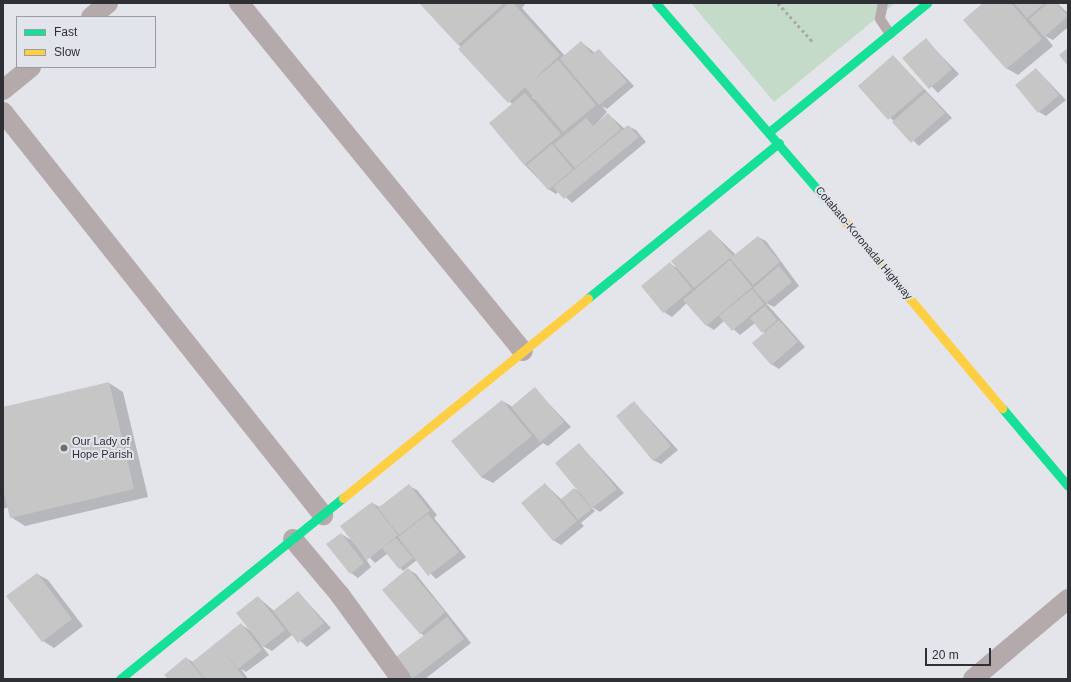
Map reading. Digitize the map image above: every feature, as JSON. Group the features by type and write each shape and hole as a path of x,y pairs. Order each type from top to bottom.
{"main road":[{"name":"Cotabato-Koronadal Highway","path":"656,3 780,143 1068,486"},
{"path":"769,132 927,3"},
{"path":"120,679 780,143"}],"street":[{"path":"92,16 108,3"},
{"path":"240,3 523,351"},
{"path":"3,90 30,68"},
{"path":"3,112 323,515"},
{"path":"293,539 340,595 401,679"},
{"path":"973,679 1068,599"}],"lane":[{"path":"883,3 880,19 890,34"}],"path":[{"path":"778,3 813,42"}],"green space":[{"path":"691,3 895,3 774,102"}],"building":[{"path":"419,3 504,3 458,45"},
{"path":"509,3 513,3 560,55 531,82 558,60 596,105 563,132 525,87 508,103 458,49"},
{"path":"983,3 1011,3 1042,39 1006,69 963,20"},
{"path":"1014,3 1045,3 1027,18"},
{"path":"1048,3 1056,3 1068,16 1044,37 1029,19"},
{"path":"926,38 952,69 929,89 902,58"},
{"path":"581,41 592,54 599,49 627,82 599,105 560,59"},
{"path":"1068,48 1068,66 1059,55"},
{"path":"893,55 924,89 888,120 858,86"},
{"path":"1036,68 1059,95 1038,113 1015,85"},
{"path":"926,92 945,113 911,143 892,122"},
{"path":"525,93 561,134 524,165 489,123"},
{"path":"608,113 621,129 575,168 554,144 586,118 593,126"},
{"path":"628,125 639,137 564,199 553,187"},
{"path":"552,144 573,169 548,190 527,165"},
{"path":"710,229 733,256 758,236 780,262 753,285 730,258 694,288 671,261"},
{"path":"730,260 752,287 706,326 683,300"},
{"path":"670,262 692,289 663,313 641,286"},
{"path":"779,266 792,282 766,303 753,288"},
{"path":"752,289 764,304 732,331 719,316"},
{"path":"765,306 777,320 762,333 750,318"},
{"path":"779,320 798,342 771,365 752,343"},
{"name":"Our Lady of Hope Parish","path":"109,382 134,489 10,518 3,489 3,407"},
{"path":"535,387 564,422 540,442 511,407"},
{"path":"502,400 532,436 481,477 451,441"},
{"path":"634,401 671,446 653,461 616,416"},
{"path":"579,443 617,489 592,508 555,463"},
{"path":"545,483 577,521 553,541 521,503"},
{"path":"409,484 430,511 399,535 378,508"},
{"path":"574,488 592,509 578,520 561,499"},
{"path":"372,502 398,535 367,560 340,526"},
{"path":"428,514 459,552 428,576 398,537"},
{"path":"341,533 364,563 350,574 326,544"},
{"path":"396,538 413,558 399,569 382,548"},
{"path":"408,568 445,612 420,634 382,590"},
{"path":"37,573 72,619 42,642 6,596"},
{"path":"298,591 324,623 298,643 273,611"},
{"path":"258,596 285,630 263,647 236,613"},
{"path":"447,617 464,639 412,679 405,679 391,661"},
{"path":"241,623 262,650 238,669 219,646 245,679 205,679 192,662"},
{"path":"186,657 204,679 168,679 164,675"}],"traffic: fast":[{"path":"656,3 836,211"},
{"path":"769,132 927,3"},
{"path":"588,298 779,143"},
{"path":"1002,408 1068,486"},
{"path":"120,679 343,498"}],"traffic: slow":[{"path":"836,211 1002,408"},
{"path":"343,498 588,298"}],"place":[{"name":"Our Lady of Hope Parish","path":"64,448"}]}
